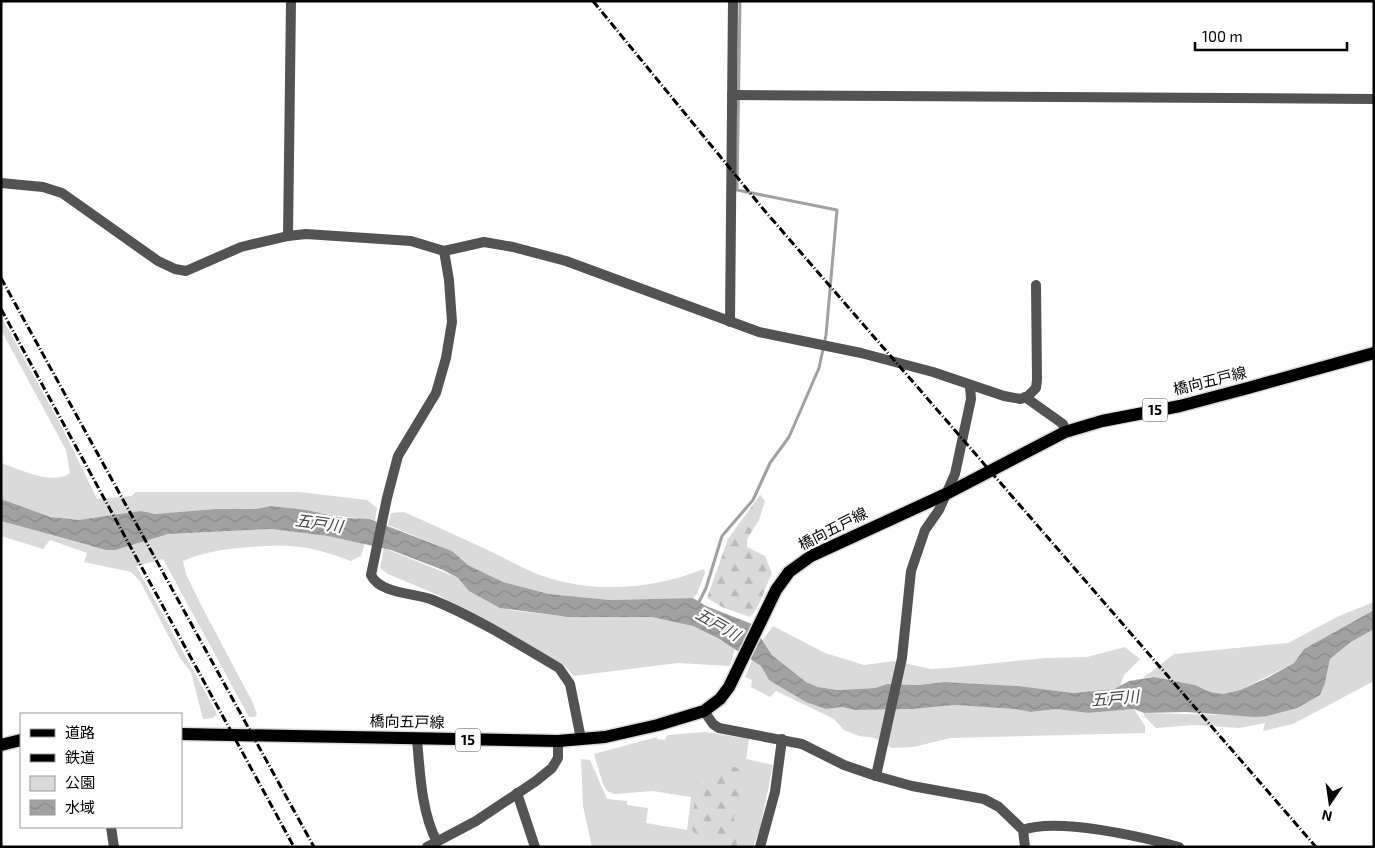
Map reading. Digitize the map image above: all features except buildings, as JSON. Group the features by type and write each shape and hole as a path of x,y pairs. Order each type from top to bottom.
{"main road":[{"name":"橋向五戸線","path":"182,734 558,741 605,737 658,726 704,711 720,699 735,676 776,590 789,572 811,556 946,494 1065,432 1102,420 1180,406 1374,354"},
{"path":"1,744 20,740"}],"street":[{"path":"288,236 291,1"},
{"path":"730,322 733,1"},
{"path":"732,95 1374,99"},
{"path":"2,183 43,187 62,193 158,261 186,271 241,247 288,236 313,235 411,241 444,251 477,242 514,247 566,260 759,332 861,353 933,372 1004,396 1024,397 1063,424 1065,432"},
{"path":"444,251 449,280 452,322 446,358 436,393 398,456 372,566 374,581 387,588 433,600 559,668 570,684 581,739"},
{"path":"1024,397 1036,388 1037,380 1036,285"},
{"path":"876,776 902,658 911,571 925,530 939,510 955,474 971,399 970,386"},
{"path":"704,711 713,724 719,728 802,744 844,766 912,786 984,799 999,807 1023,830 1025,847"},
{"path":"417,739 422,785 432,844 476,820 552,768 558,758 558,741"},
{"path":"760,847 775,792 782,739"},
{"path":"517,793 535,847"},
{"path":"1023,830 1035,826 1053,825 1124,834 1178,847"},
{"path":"112,828 114,847"}],"green space":[{"path":"1,316 64,431 97,499 132,496 136,492 299,492 367,500 377,508 375,521 271,506 256,509 155,514 136,513 79,520 59,518 40,513 1,499 1,463 45,477 63,477 70,473 66,450 1,330"},
{"path":"760,495 765,501 759,520 747,539 747,547 765,556 772,574 757,608 750,617 722,607 707,598 728,539"},
{"path":"404,512 530,571 563,582 603,587 624,587 665,581 704,569 705,573 697,594 693,598 610,600 549,594 503,582 468,565 452,551 388,525 391,513"},
{"path":"1,521 90,546 168,534 271,529 365,543 361,556 351,561 314,549 279,546 221,550 183,561 186,574 202,607 252,701 257,714 255,717 249,717 163,559 136,566 217,714 213,718 203,719 191,672 180,658 140,581 131,572 84,562 87,553 50,540 43,549 1,536"},
{"path":"384,548 458,578 462,583 509,610 568,617 652,617 693,626 735,648 730,666 678,663 574,676 564,665 438,595 388,574 380,568"},
{"path":"1374,602 1374,610 1304,649 1294,663 1240,690 1223,694 1210,692 1195,685 1154,677 1143,678 1174,654 1288,643 1339,616"},
{"path":"773,626 825,653 864,665 894,661 931,669 948,668 1045,658 1087,657 1125,647 1140,659 1124,675 1120,686 1114,689 1073,693 1019,686 944,682 919,685 887,684 875,688 838,690 818,687 806,682 772,655 763,640"},
{"path":"1374,629 1374,681 1293,724 1263,731 1265,723 1239,728 1194,725 1156,728 1144,716 1144,713 1267,716 1325,683 1330,659 1351,642"},
{"path":"752,660 761,666 769,680 826,709 842,707 855,710 912,709 955,705 1015,709 1031,712 1056,709 1088,713 1134,709 1145,726 1145,733 951,738 913,747 892,748 875,738 859,736 844,730 834,719 776,691 770,697 751,687 752,680 745,677"},
{"path":"705,732 749,739 746,759 773,765 760,829 753,847 592,847 583,806 581,759 590,760 607,799 627,801 627,805 648,808 646,823 687,830 691,797 653,791 614,794 607,791 594,754 657,737 657,739 665,740 667,735"},
{"path":"725,764 741,769 745,790 742,804 734,817 737,847 718,847 716,839 698,836 690,828 695,801 693,792 700,777 712,784 718,779"}],"water":[{"name":"五戸川","path":"1,499 51,517 79,520 141,511 155,514 217,509 256,509 271,506 306,510 343,518 369,519 452,551 468,565 503,582 549,594 610,600 693,598 706,606 752,624 772,655 806,682 818,687 838,690 875,688 887,684 919,685 944,682 1019,686 1073,693 1114,689 1129,681 1154,677 1195,685 1210,692 1223,694 1240,690 1294,663 1304,649 1374,610 1374,629 1351,642 1330,659 1325,683 1320,695 1297,708 1267,716 1256,717 1186,712 1144,713 1134,709 1088,713 1056,709 1031,712 1015,709 955,705 912,709 855,710 842,707 826,709 806,702 769,680 761,666 719,639 693,626 652,617 568,617 500,608 469,591 458,578 443,570 391,550 328,536 271,529 168,534 115,550 106,550 1,521"}],"waterway":[{"name":"五戸川","path":"698,604 706,588 722,536 753,500 770,463 789,437 819,368 826,335 837,210 737,190 740,1"}],"railway":[{"path":"593,1 764,210 1316,847"},
{"path":"1,278 314,847"},
{"path":"1,309 294,847"}]}
